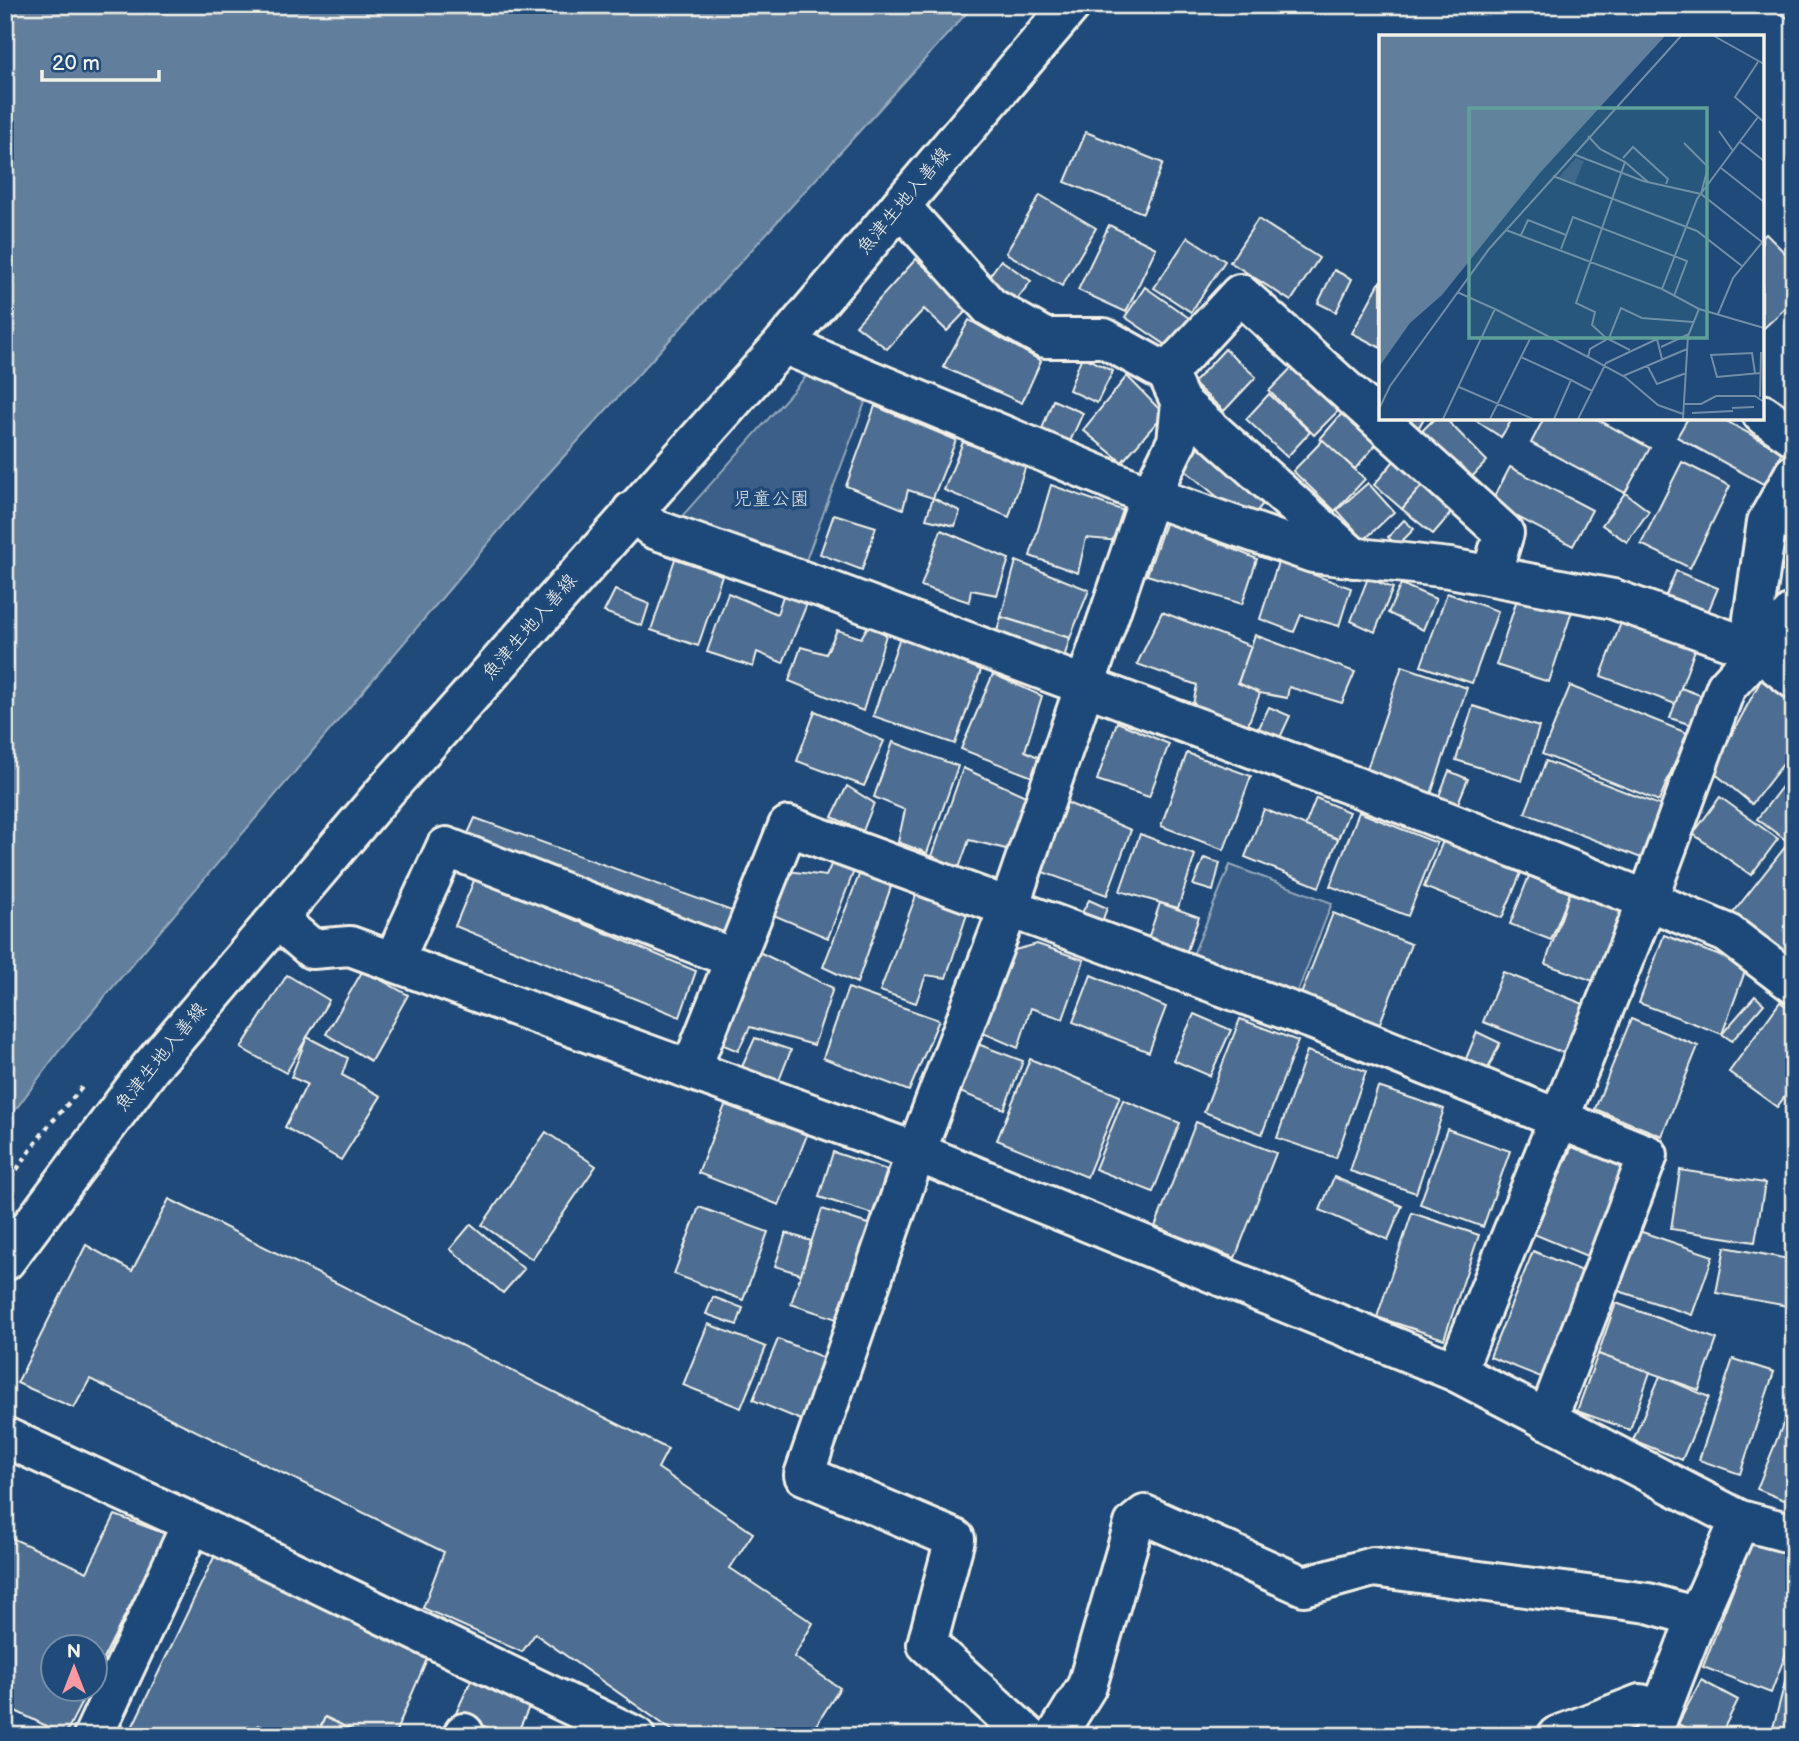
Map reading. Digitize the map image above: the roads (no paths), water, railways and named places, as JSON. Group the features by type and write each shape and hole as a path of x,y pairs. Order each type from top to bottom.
{"street":[{"name":"魚津生地入善線","path":"5,1261 150,1068 276,919 632,511 783,344 1071,5"},
{"path":"900,206 990,307 1045,338 1104,338 1174,388 1354,558"},
{"path":"1028,1736 927,1644 955,1539 804,1475 916,1152 1009,907 1150,496 1177,441 1174,388 1240,294 1379,420"},
{"path":"783,344 1150,496 1313,553 1451,568 1613,598 1757,650 1794,680"},
{"path":"1764,415 1794,436"},
{"path":"1379,420 1504,533 1491,575"},
{"path":"1757,650 1753,619 1767,522 1794,474"},
{"path":"632,511 654,529 823,588 1413,808 1647,900 1727,933 1794,984"},
{"path":"1456,1372 1647,900 1726,687 1794,612"},
{"path":"691,1069 788,826 1314,1020 1648,1155 1547,1420"},
{"path":"394,960 446,846 735,958"},
{"path":"276,919 312,950 350,946 394,960 916,1152 1456,1372 1740,1520 1794,1534"},
{"path":"5,1437 192,1523 635,1736"},
{"path":"1056,1736 1087,1686 1134,1524 1145,1515 1304,1586 1373,1567 1648,1603 1697,1617"},
{"path":"1557,1736 1640,1704 1658,1722 1697,1617 1740,1520"},
{"path":"93,1736 192,1523"}],"park label":[{"name":"児童公園","path":"771,499"}]}
